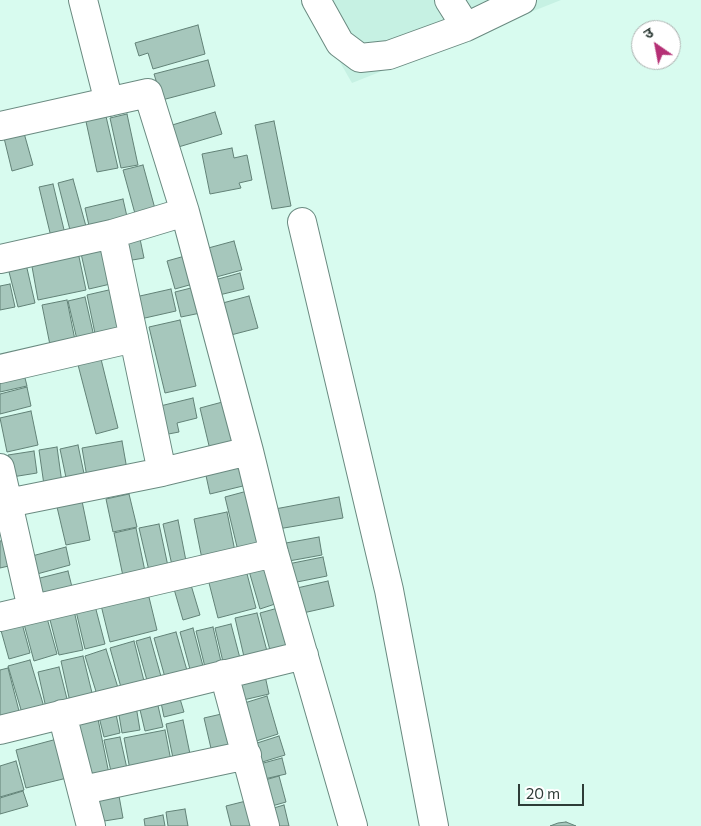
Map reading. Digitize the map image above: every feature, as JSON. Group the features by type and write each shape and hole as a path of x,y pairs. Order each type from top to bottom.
{"street":[{"path":"83,0 109,102"},
{"path":"316,0 340,43 360,58 389,55 466,27 522,0"},
{"path":"450,0 466,27"},
{"path":"0,126 148,93 185,212 249,451 274,553 352,818 373,826"},
{"path":"0,259 112,234 185,212"},
{"path":"302,222 389,590 434,826"},
{"path":"112,234 162,472"},
{"path":"0,369 134,338"},
{"path":"8,503 162,472 249,451"},
{"path":"0,468 32,609"},
{"path":"0,616 274,553"},
{"path":"0,730 304,655"},
{"path":"224,674 265,826"},
{"path":"62,714 91,826"},
{"path":"82,790 247,755"}],"shaded area":[{"path":"304,0 561,0 352,83"}],"building":[{"path":"198,25 205,54 153,69 148,53 139,56 135,43"},
{"path":"208,60 215,86 162,100 154,74"},
{"path":"105,112 118,168 97,172 85,117"},
{"path":"215,112 222,134 175,148 169,126"},
{"path":"127,114 138,165 121,168 110,118"},
{"path":"274,121 291,206 272,209 255,125"},
{"path":"24,133 33,165 12,171 4,138"},
{"path":"232,148 234,158 247,155 252,180 239,183 241,188 210,194 202,154"},
{"path":"143,165 157,216 137,221 123,170"},
{"path":"73,179 87,230 71,234 58,183"},
{"path":"53,184 66,238 52,241 39,187"},
{"path":"123,199 128,221 90,230 85,208"},
{"path":"139,234 144,258 121,262 116,239"},
{"path":"234,241 242,270 209,279 201,250"},
{"path":"111,243 119,282 89,289 80,249"},
{"path":"78,252 86,290 38,300 31,261"},
{"path":"192,254 200,282 175,289 167,261"},
{"path":"26,264 35,303 18,307 8,268"},
{"path":"240,273 244,289 215,296 211,281"},
{"path":"10,284 15,307 0,310 0,286"},
{"path":"203,285 210,311 181,317 175,292"},
{"path":"113,289 124,338 97,343 87,295"},
{"path":"171,289 176,311 136,320 131,298"},
{"path":"249,296 258,328 227,336 219,304"},
{"path":"85,297 95,341 78,344 68,301"},
{"path":"67,300 76,345 51,350 42,305"},
{"path":"180,320 196,386 165,393 149,327"},
{"path":"100,355 118,428 96,434 77,361"},
{"path":"23,370 27,386 0,392 0,375"},
{"path":"27,387 31,406 0,414 0,394"},
{"path":"193,398 197,418 177,423 179,432 158,436 152,408"},
{"path":"230,400 241,446 211,454 200,408"},
{"path":"31,411 38,445 7,452 0,418"},
{"path":"122,441 128,475 88,483 82,448"},
{"path":"78,445 86,483 68,487 60,449"},
{"path":"57,447 62,483 44,485 39,450"},
{"path":"34,451 37,473 12,477 8,455"},
{"path":"241,463 247,485 210,494 205,471"},
{"path":"251,490 266,548 239,555 225,497"},
{"path":"129,494 137,527 113,532 106,499"},
{"path":"339,497 343,518 278,529 275,509"},
{"path":"82,501 90,540 66,545 57,507"},
{"path":"227,512 236,556 203,564 194,519"},
{"path":"178,520 187,566 173,570 163,524"},
{"path":"159,524 169,571 150,575 139,528"},
{"path":"136,528 146,576 124,581 114,533"},
{"path":"319,537 322,555 289,561 286,543"},
{"path":"7,540 13,565 0,568 0,541"},
{"path":"66,547 70,565 37,574 32,556"},
{"path":"323,557 327,576 292,583 288,564"},
{"path":"271,565 281,602 260,609 249,571"},
{"path":"246,570 256,608 218,618 208,579"},
{"path":"68,571 73,591 40,599 36,579"},
{"path":"328,581 334,606 303,613 297,588"},
{"path":"191,585 200,615 183,620 174,589"},
{"path":"147,589 157,630 110,642 100,601"},
{"path":"94,602 105,644 85,649 75,607"},
{"path":"73,606 83,650 59,655 48,612"},
{"path":"285,606 295,649 271,654 260,613"},
{"path":"257,613 268,655 245,661 235,618"},
{"path":"20,616 30,653 9,659 0,627"},
{"path":"47,618 57,654 34,661 24,624"},
{"path":"231,624 241,662 224,666 215,628"},
{"path":"213,627 222,666 206,671 196,631"},
{"path":"193,628 204,670 191,673 180,632"},
{"path":"176,632 188,674 166,681 154,638"},
{"path":"150,637 162,680 148,684 136,641"},
{"path":"134,641 145,685 122,691 110,648"},
{"path":"106,649 119,691 98,698 85,656"},
{"path":"83,656 93,697 70,702 61,661"},
{"path":"30,660 44,707 22,713 8,666"},
{"path":"59,667 68,703 46,708 38,672"},
{"path":"8,668 19,711 0,716 0,670"},
{"path":"264,671 269,694 239,701 234,677"},
{"path":"177,689 184,712 164,717 159,693"},
{"path":"155,693 163,727 145,731 137,697"},
{"path":"267,696 278,734 250,743 238,705"},
{"path":"135,700 140,730 122,733 117,703"},
{"path":"114,705 120,733 104,737 97,709"},
{"path":"226,713 235,751 213,757 204,718"},
{"path":"98,719 109,774 90,778 78,723"},
{"path":"183,720 190,754 173,758 166,724"},
{"path":"165,730 172,766 131,775 124,738"},
{"path":"279,736 285,755 256,764 251,745"},
{"path":"120,737 128,773 112,776 104,740"},
{"path":"57,739 67,778 26,788 16,750"},
{"path":"282,758 286,774 260,780 256,765"},
{"path":"16,761 24,790 0,797 0,766"},
{"path":"279,776 286,802 265,808 258,782"},
{"path":"117,785 123,818 98,822 92,790"},
{"path":"23,791 28,806 0,814 0,798"},
{"path":"250,800 256,826 231,826 226,806"},
{"path":"284,805 289,826 271,826 267,810"},
{"path":"185,809 188,826 168,826 166,812"},
{"path":"163,815 165,826 145,826 144,819"},
{"path":"566,822 576,826 550,826 558,823"}]}
